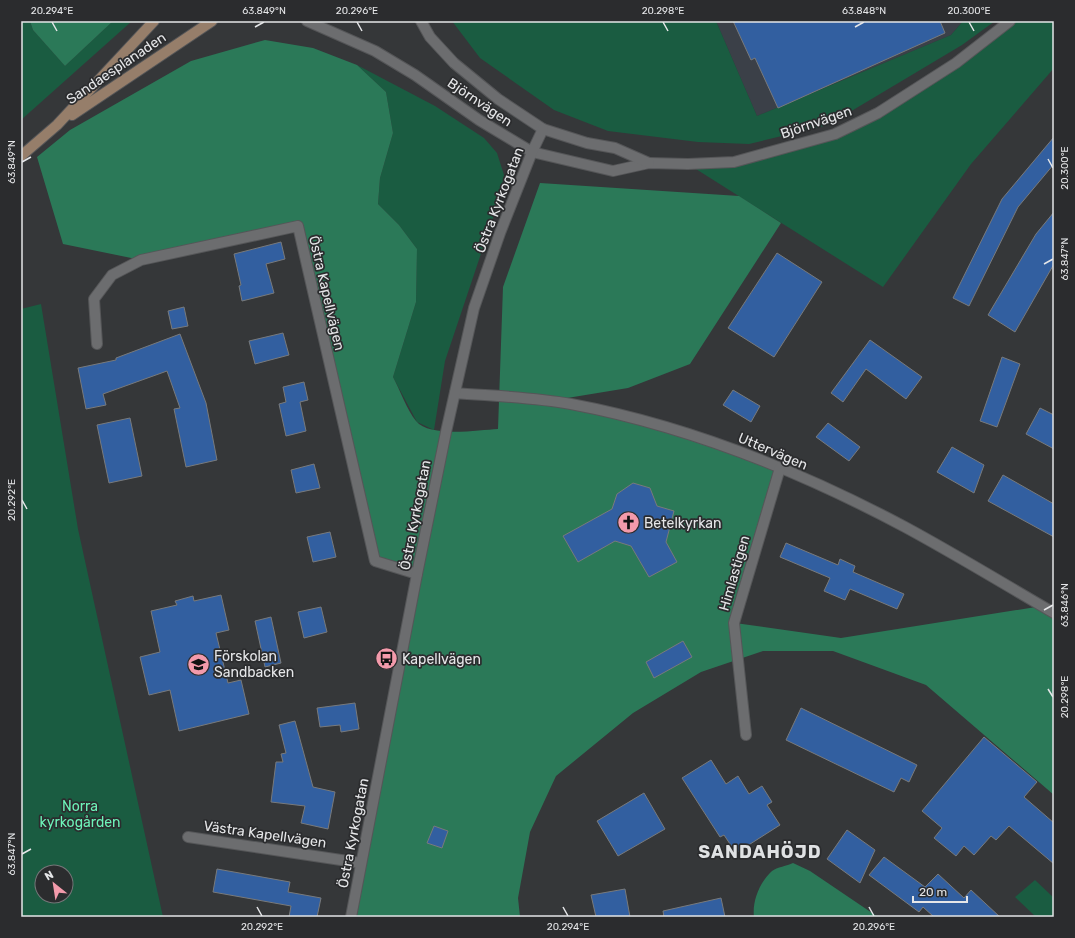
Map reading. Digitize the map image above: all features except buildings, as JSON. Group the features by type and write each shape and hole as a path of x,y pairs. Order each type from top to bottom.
{"main road":[{"name":"Sandaesplanaden","path":"21,156 57,125 154,21"},
{"name":"Sandaesplanaden","path":"57,125 212,21"}],"street":[{"name":"Björnvägen","path":"307,21 375,51 415,75 479,120 532,152 613,171 649,163 688,164 734,162 835,134 878,113 956,63 1010,21"},
{"name":"Björnvägen","path":"421,21 430,37 459,68 498,99 543,129 587,143 615,148 649,163"},
{"name":"Östra Kyrkogatan","path":"351,917 360,863 417,574 474,308 500,233 532,152 543,129"},
{"name":"Östra Kapellvägen","path":"97,344 94,299 112,275 141,260 298,226 375,561 417,574"},
{"name":"Uttervägen","path":"455,393 569,404 612,413 682,432 748,454 904,527 1054,613"},
{"name":"Himlastigen","path":"746,735 734,623 780,468"},
{"name":"Västra Kapellvägen","path":"188,837 360,863"}],"shaded area":[{"path":"716,21 963,21 951,35 757,116"}],"green space":[{"path":"21,21 30,21 33,30 65,66 113,21 132,21 21,120"},
{"path":"30,21 113,21 65,66 33,30"},
{"path":"452,21 716,21 757,116 951,35 963,21 995,21 962,45 828,125 749,144 698,142 608,131 554,110 480,58"},
{"path":"1010,21 1054,21 1054,68 971,164 883,287 688,164 734,162 784,149 878,113"},
{"path":"265,40 313,48 357,65 386,92 393,133 380,178 378,204 399,225 417,249 416,302 393,377 416,421 432,430 455,432 498,429 503,287 540,183 739,196 781,223 690,364 628,388 549,401 682,432 780,468 735,623 841,638 1042,606 1054,613 1054,795 926,685 833,651 763,651 701,672 633,713 556,776 530,832 518,898 520,917 351,917 417,574 375,561 298,226 141,260 63,244 37,157 70,130 191,61"},
{"path":"357,65 435,106 484,138 497,153 504,175 499,200 445,361 434,430 417,422 393,377 416,302 417,249 399,225 378,204 380,178 393,133 386,92"},
{"name":"Norra kyrkogården","path":"41,304 78,529 163,917 21,917 21,309"},
{"path":"793,863 810,871 878,917 754,917 754,905 758,892 768,875 774,870"},
{"path":"1035,880 1054,898 1054,917 1036,917 1015,897"}],"place":[{"name":"Betelkyrkan","path":"628,523"},
{"name":"Kapellvägen","path":"387,659"},
{"name":"Förskolan Sandbacken","path":"199,664"}],"district":[{"name":"SANDAHÖJD","path":"760,852"}]}
